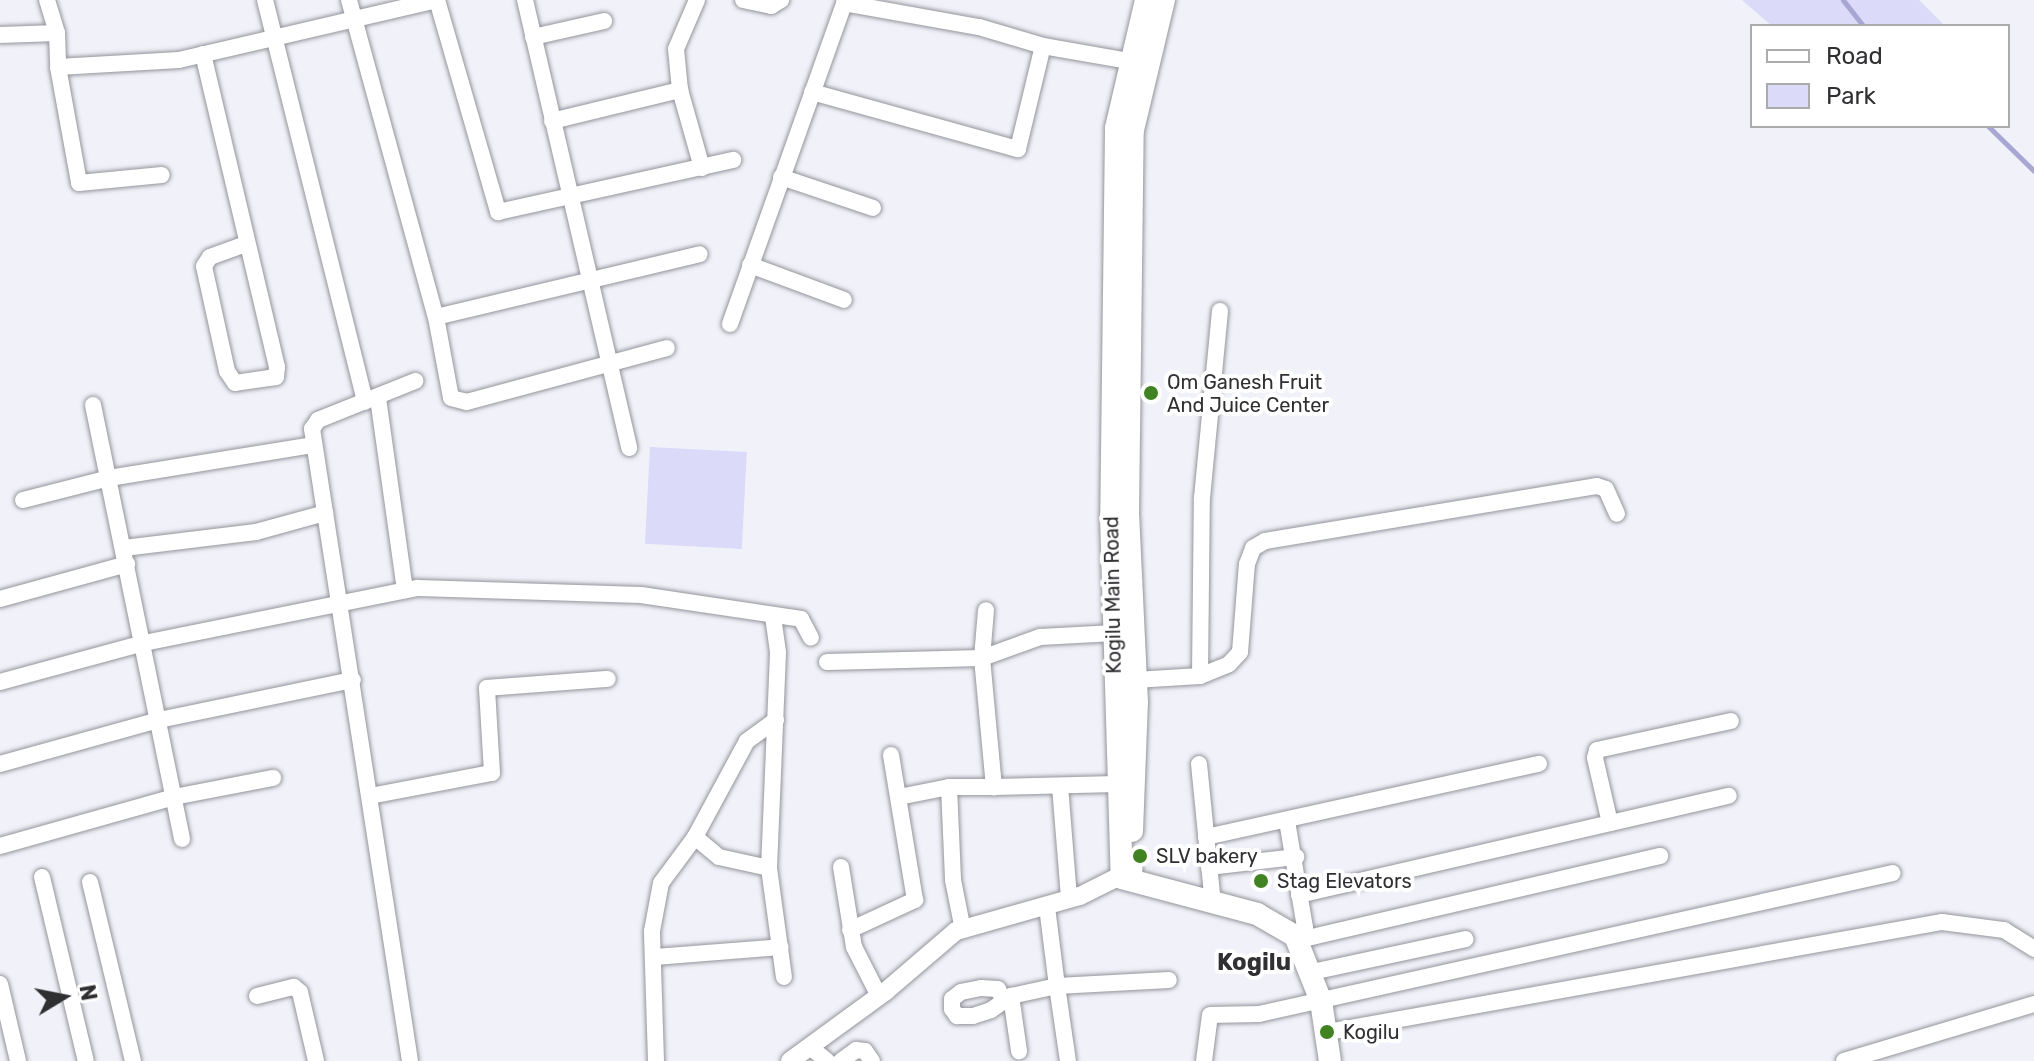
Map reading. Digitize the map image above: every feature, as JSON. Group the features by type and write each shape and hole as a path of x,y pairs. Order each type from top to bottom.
{"main road":[{"name":"Kogilu Main Road","path":"1128,874 1117,784 1135,680 1128,515 1133,130 1146,0"},
{"name":"Kogilu Main Road","path":"1128,874 1127,730 1115,633 1111,516 1116,128 1164,0"},
{"path":"1128,874 1212,894 1274,914 1300,936 1316,971 1340,1061"},
{"path":"1128,874 1257,914 1300,936"},
{"path":"1330,1061 1332,1032"}],"street":[{"path":"47,0 57,33 58,67 79,183 162,175"},
{"path":"265,0 371,400 405,590"},
{"path":"349,0 436,317 451,398 457,401 667,348"},
{"path":"58,67 203,54 437,0 494,206 503,213 733,160"},
{"path":"525,0 629,448"},
{"path":"697,0 676,49 680,90 702,168"},
{"path":"743,0 771,6 781,0"},
{"path":"730,324 812,92 836,2 979,27 1043,46 1142,63"},
{"path":"533,37 604,21"},
{"path":"0,35 57,33"},
{"path":"812,92 1018,149 1043,46"},
{"path":"203,54 246,244 276,377 235,383 227,371 204,266 210,257 246,244"},
{"path":"552,121 680,90"},
{"path":"781,177 873,208"},
{"path":"436,317 700,254"},
{"path":"750,265 844,300"},
{"path":"1200,676 1202,498 1220,311"},
{"path":"410,1061 341,602 312,445 318,420 371,400 388,388 415,381"},
{"path":"93,405 182,839"},
{"path":"23,500 109,478 312,445"},
{"path":"1135,680 1200,676 1229,664 1240,652 1247,564 1253,548 1265,541 1597,486 1606,489 1617,514"},
{"path":"0,599 126,556 256,532 325,513"},
{"path":"0,682 144,643 405,590 641,595 801,619 811,638"},
{"path":"986,610 982,658 994,787"},
{"path":"773,615 776,720 769,868 784,977"},
{"path":"827,662 982,658 1040,637 1115,633"},
{"path":"370,796 492,773 487,688 608,679"},
{"path":"0,764 159,720 353,680"},
{"path":"656,1061 652,931 661,883 695,837 747,741 776,720"},
{"path":"1610,823 1595,758 1597,750 1731,721"},
{"path":"850,930 915,900 891,755"},
{"path":"1199,764 1212,894"},
{"path":"1206,837 1539,764"},
{"path":"0,846 174,797 273,778"},
{"path":"899,797 949,787 1117,784"},
{"path":"1060,786 1069,899"},
{"path":"949,787 953,880 963,930"},
{"path":"1299,895 1729,796"},
{"path":"1287,821 1296,857 1305,927 1300,936"},
{"path":"695,837 719,857 769,868"},
{"path":"1300,936 1660,856"},
{"path":"1209,867 1296,857"},
{"path":"841,867 850,930 862,968 879,996"},
{"path":"1204,1061 1210,1015 1259,1014 1893,873"},
{"path":"790,1061 963,930 1047,907 1128,874"},
{"path":"42,877 86,1061"},
{"path":"90,882 133,1061"},
{"path":"1047,907 1068,1061"},
{"path":"1332,1032 1470,1011 1820,940 1942,922 2004,930 2034,949"},
{"path":"1316,971 1466,939"},
{"path":"655,957 781,947"},
{"path":"1019,1051 1008,999 1057,986 1169,980"},
{"path":"0,984 18,1061"},
{"path":"257,996 294,987 300,992 316,1061"},
{"path":"1844,1061 2034,1004"},
{"path":"810,1047 827,1061"},
{"path":"841,1061 856,1050 865,1051 872,1061"}],"green space":[{"path":"1742,0 1919,0 1943,24 1770,24"},
{"path":"650,447 747,452 742,549 645,544"}],"waterway":[{"path":"1843,0 1861,24"},
{"path":"1990,128 2034,171"}],"place":[{"name":"Om Ganesh Fruit And Juice Center","path":"1151,393"},
{"name":"SLV bakery","path":"1140,856"},
{"name":"Stag Elevators","path":"1261,881"},
{"name":"Kogilu","path":"1327,1032"}],"district":[{"name":"Kogilu","path":"1254,963"}]}
